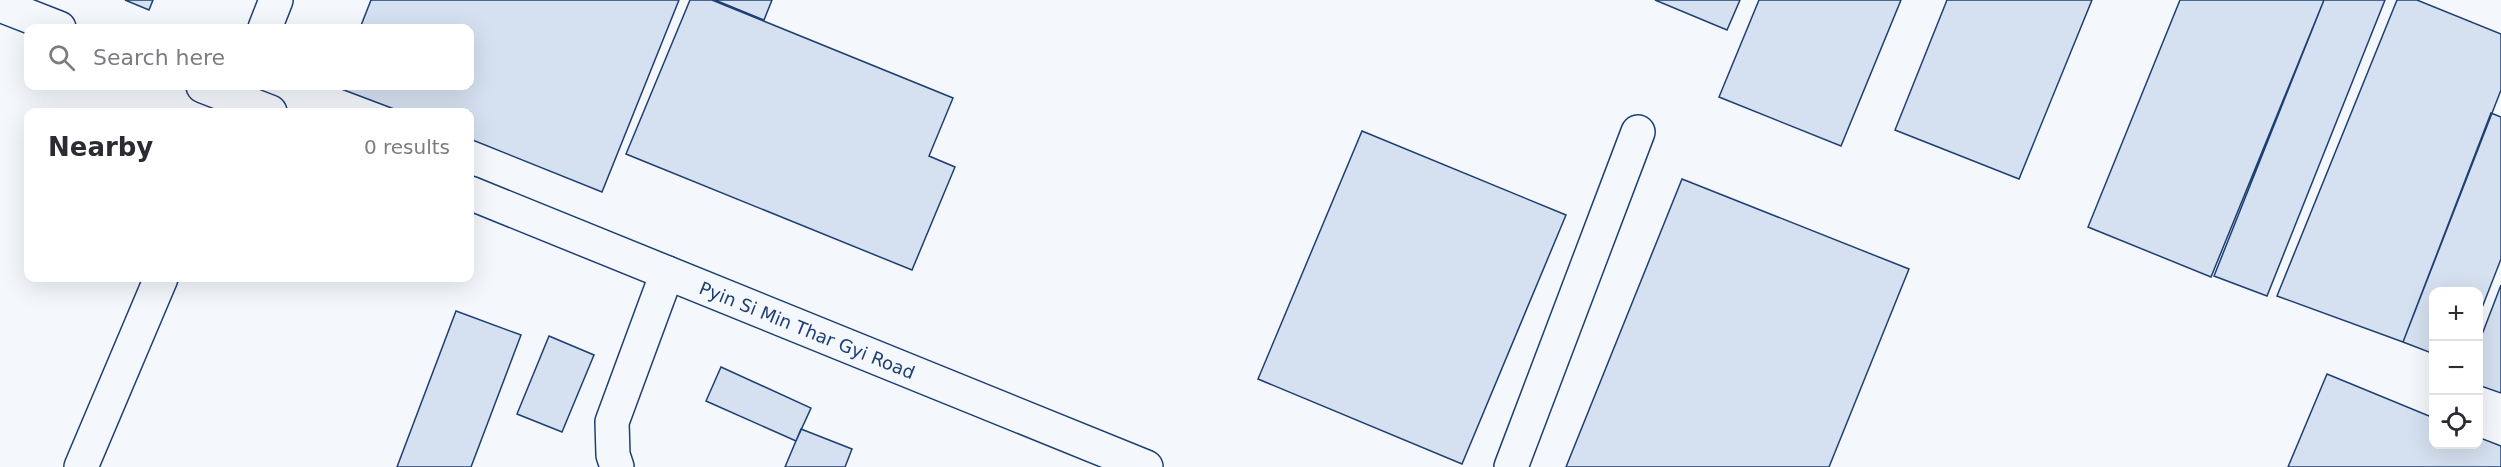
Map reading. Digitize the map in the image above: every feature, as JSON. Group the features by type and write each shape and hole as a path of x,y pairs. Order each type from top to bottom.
{"street":[{"path":"267,24 276,0"},
{"path":"0,5 49,24"},
{"path":"213,90 260,108"},
{"path":"1511,467 1638,132"},
{"name":"Pyin Si Min Thar Gyi Road","path":"474,195 1146,467"},
{"path":"617,467 613,455 612,422 667,273"},
{"path":"81,467 159,282"}],"building":[{"path":"125,0 153,0 149,10"},
{"path":"371,0 679,0 602,192 474,141 474,108 391,108 344,90 474,90 474,24 362,24"},
{"path":"690,0 712,0 953,98 929,156 955,167 912,270 626,154"},
{"path":"715,0 772,0 764,20"},
{"path":"1655,0 1740,0 1727,30"},
{"path":"1759,0 1901,0 1841,146 1719,97"},
{"path":"1947,0 2092,0 2019,179 1895,130"},
{"path":"2180,0 2324,0 2211,277 2088,227"},
{"path":"2324,0 2385,0 2267,296 2214,276"},
{"path":"2397,0 2417,0 2501,34 2501,90 2403,342 2277,296"},
{"path":"2491,113 2501,117 2501,259 2483,305 2483,287 2429,287 2429,352 2403,342"},
{"path":"1362,131 1566,215 1462,464 1258,379"},
{"path":"1682,179 1909,269 1829,467 1566,467"},
{"path":"2501,285 2501,393 2483,387 2483,332"},
{"path":"456,311 521,335 471,467 397,467"},
{"path":"549,336 594,355 562,432 517,414"},
{"path":"721,367 811,408 796,441 706,401"},
{"path":"2327,374 2429,416 2429,449 2483,449 2483,439 2501,446 2501,467 2288,467"},
{"path":"801,429 852,449 845,467 785,467"}]}
